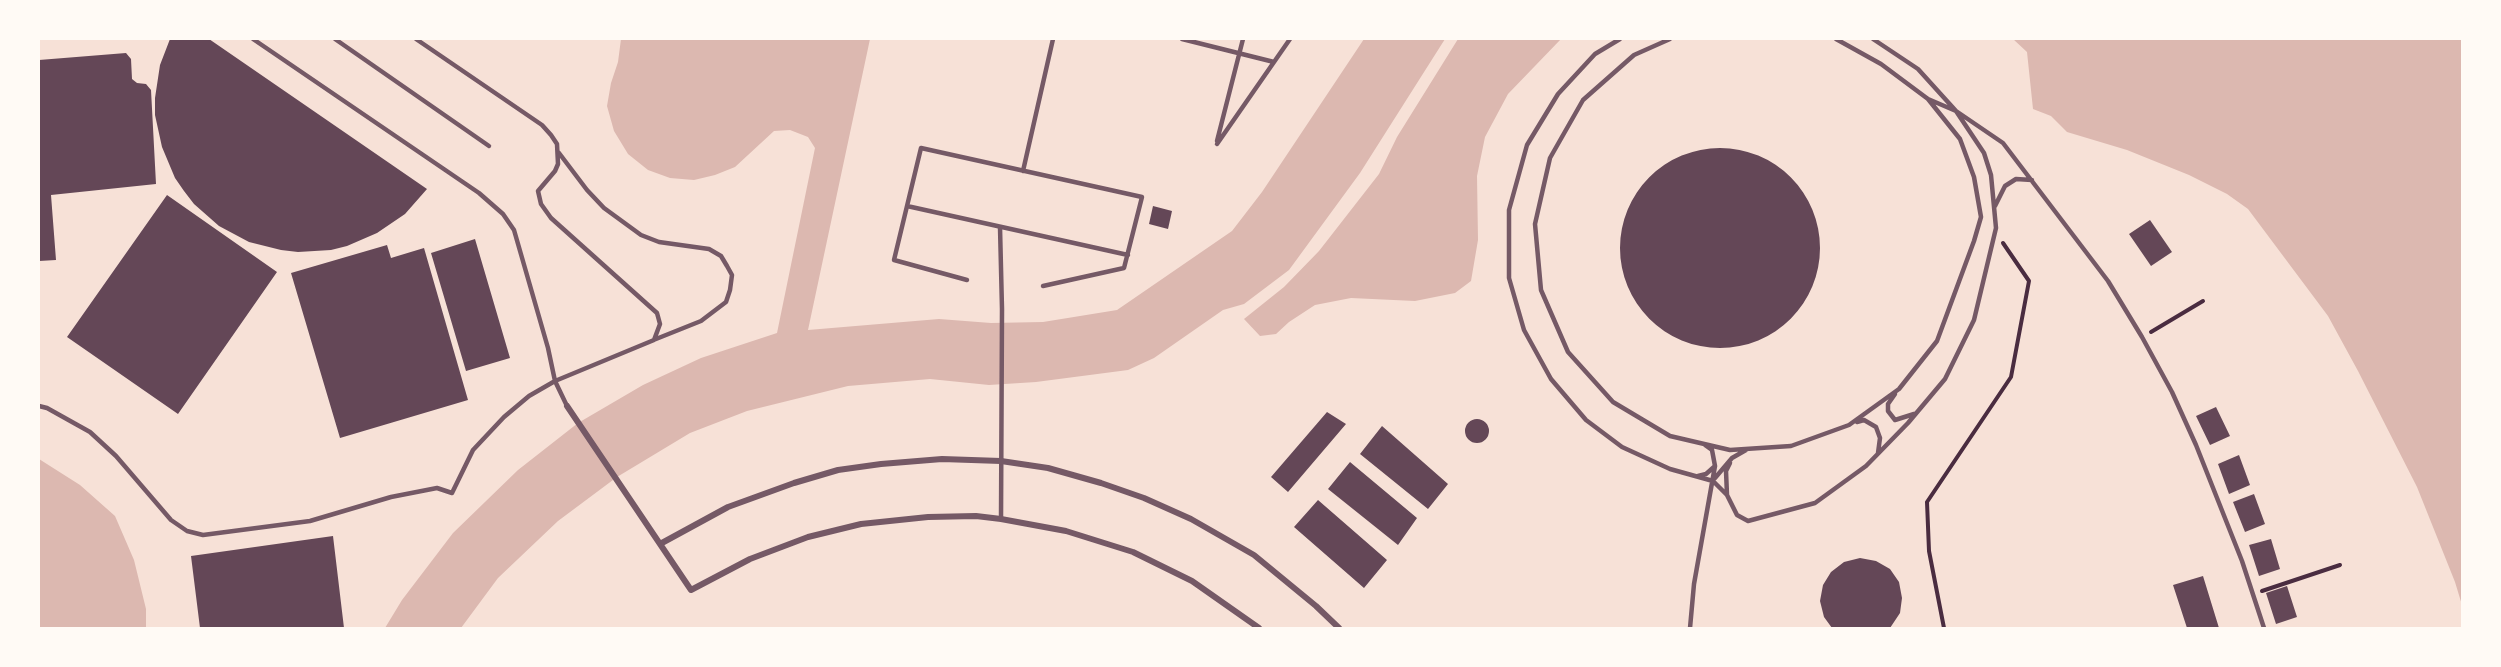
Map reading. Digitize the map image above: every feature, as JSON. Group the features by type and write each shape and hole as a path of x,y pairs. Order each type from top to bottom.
{"street":[{"path":"567,406 691,590 769,552 808,537 861,524 928,517 1001,519 1066,531 1133,552 1192,581 1259,628"},
{"path":"660,544 728,507 838,470 942,459 1001,461 1048,468 1101,483 1144,498 1191,519 1254,555 1339,628"}],"lane":[{"path":"253,39 479,193 503,214 514,230 548,348 555,381 567,406"},
{"path":"335,39 489,146"},
{"path":"39,406 48,408 90,432 116,456 171,520 187,531 203,535 310,521 392,497 437,488 452,493 473,450 504,417 529,396 555,381 701,321 726,302 732,275 721,256 709,249 659,242 641,235 604,208 587,190 559,153 557,144 542,125 416,39"},
{"path":"1023,171 1053,39"},
{"path":"1182,39 1274,62"},
{"path":"1243,39 1216,144 1290,39"},
{"path":"1620,39 1595,54 1557,94 1527,145 1509,210 1509,278 1524,330 1551,379 1586,420 1622,447 1670,469 1713,481 1727,495 1737,515 1748,521 1769,517 1815,502 1866,466 1945,379 1974,320 1995,231 1991,176 1984,153 1956,111 1918,69 1873,39"},
{"path":"1670,39 1634,55 1583,100 1550,158 1535,224 1541,291 1568,352 1612,402 1670,436 1730,450 1791,446 1864,420 1876,426 1880,438 1878,453"},
{"path":"1836,39 1881,64 1928,99 1956,111 2003,143 2108,281 2172,392 2196,445 2264,628"},
{"path":"1917,412 1902,420 1895,420 1888,411 1888,404 1937,341 1981,218 1974,177 1960,140 1928,99"},
{"path":"967,280 894,260 921,148 1142,197 1124,268 1043,286"},
{"path":"559,153 555,171 538,191 541,204 551,218 657,314 660,324 654,340"},
{"path":"1995,207 2005,186 2016,179 2032,180"},
{"path":"907,206 1128,255"},
{"path":"1000,227 1003,411 1001,519"},
{"path":"1852,424 1896,392"},
{"path":"1690,628 1694,584 1716,466 1712,450 1702,443"},
{"path":"1713,481 1732,458 1748,449"},
{"path":"1727,495 1726,471 1732,458"},
{"path":"1695,476 1706,474 1716,466"}],"path":[{"path":"1944,628 1929,551 1927,502 2011,377 2029,281 1995,231"},
{"path":"2142,337 2203,301"},
{"path":"2253,594 2340,565"}],"shaded area":[{"path":"621,39 870,39 808,330 939,319 991,323 1043,322 1117,310 1232,231 1262,192 1364,39 1445,39 1360,173 1289,270 1244,304 1223,310 1154,358 1128,370 1036,382 989,385 930,379 848,386 747,411 690,433 617,477 558,521 498,578 461,628 385,628 402,600 453,533 518,470 578,423 643,385 701,358 777,333 815,148 808,137 790,130 774,131 735,167 715,175 694,180 670,178 648,170 628,154 614,131 607,106"},
{"path":"1458,39 1561,39 1508,94 1485,137 1477,176 1478,240 1471,281 1455,293 1415,301 1351,298 1315,305 1289,322 1276,334 1260,336 1244,319 1284,287 1319,251 1379,174 1397,137"},
{"path":"2013,39 2462,39 2462,605 2417,487 2358,371 2328,316 2248,209 2227,194 2189,175 2127,150 2067,132 2051,116 2033,109 2027,52"},
{"path":"39,459 80,485 115,516 134,560 146,609 146,628 39,628"}],"building":[{"path":"170,39 209,39 427,189 405,214 377,233 331,250 298,252 281,250 249,242 219,226 194,204 184,191 175,178 162,147 155,115 155,98 160,65"},
{"path":"126,53 131,59 132,79 137,83 146,84 151,90 156,184 51,195 56,260 39,261 39,60"},
{"path":"1710,148 1730,148 1758,155 1791,177 1813,210 1820,238 1820,258 1813,286 1791,319 1758,341 1730,348 1710,348 1682,341 1664,331 1643,312 1624,277 1620,258 1620,238 1627,210 1637,192 1656,171 1691,152"},
{"path":"167,195 277,272 178,414 67,337"},
{"path":"1153,206 1172,211 1168,229 1149,224"},
{"path":"2150,220 2172,252 2151,266 2129,234"},
{"path":"475,239 510,358 466,371 431,253"},
{"path":"387,245 391,258 424,248 468,400 340,438 291,273"},
{"path":"2216,407 2230,436 2210,445 2196,416"},
{"path":"1327,412 1346,424 1288,492 1271,477"},
{"path":"1477,419 1482,420 1488,426 1488,436 1482,442 1477,443 1472,442 1466,436 1465,431 1466,426 1472,420"},
{"path":"1382,426 1448,484 1428,509 1360,454"},
{"path":"2239,455 2250,485 2229,494 2218,464"},
{"path":"1350,462 1417,518 1398,545 1328,489"},
{"path":"2254,494 2265,524 2245,532 2233,502"},
{"path":"1318,500 1387,560 1364,588 1294,527"},
{"path":"333,536 344,628 200,628 191,556"},
{"path":"2271,539 2280,569 2259,576 2249,545"},
{"path":"1860,558 1876,561 1890,569 1899,582 1902,598 1900,613 1890,628 1832,628 1824,617 1820,601 1823,585 1831,572 1844,562"},
{"path":"2203,576 2219,628 2187,628 2173,585"},
{"path":"2287,586 2297,617 2276,624 2266,593"}]}
